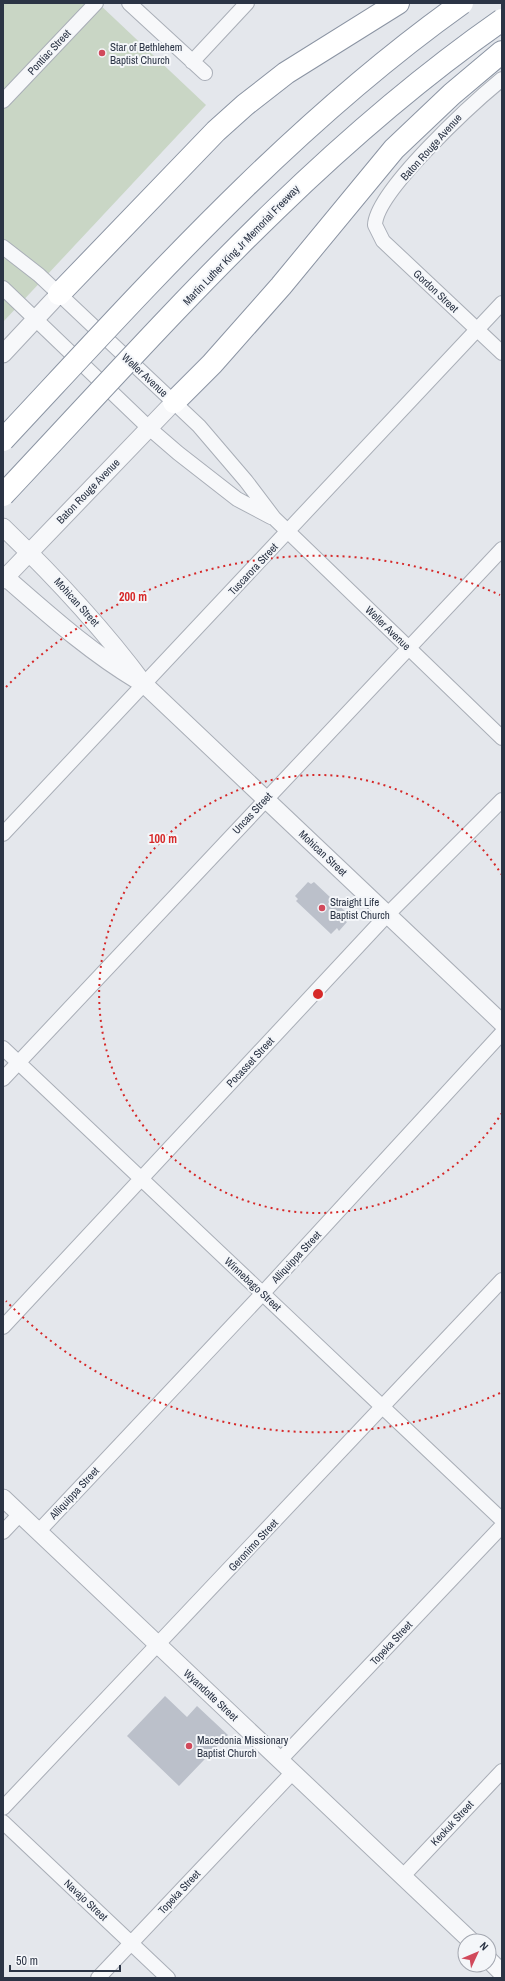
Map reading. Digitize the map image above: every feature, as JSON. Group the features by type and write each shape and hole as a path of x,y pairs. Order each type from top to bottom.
{"highway":[{"path":"59,294 216,131 264,89 342,37 398,3"},
{"path":"3,440 158,274 260,171 350,90 462,3"},
{"name":"Martin Luther King Jr Memorial Freeway","path":"3,495 241,242 307,178 416,84 502,20"},
{"path":"174,402 212,364 281,286 358,190 409,133 502,52"}],"street":[{"name":"Pontiac Street","path":"3,101 96,3"},
{"path":"129,3 205,73"},
{"path":"192,62 248,3"},
{"name":"Baton Rouge Avenue","path":"375,225 379,208 402,178 456,118 502,79"},
{"name":"Gordon Street","path":"375,225 383,241 502,353"},
{"name":"Weller Avenue","path":"3,247 39,275 199,426 246,481 274,518 502,738"},
{"name":"Weller Avenue","path":"3,288 149,428 237,499 274,518"},
{"path":"3,354 59,294"},
{"name":"Tuscarora Street","path":"3,834 502,303"},
{"name":"Baton Rouge Avenue","path":"4,577 30,552 174,402"},
{"name":"Mohican Street","path":"3,527 30,552 79,603 117,648 144,684 502,1023"},
{"name":"Uncas Street","path":"3,1079 502,549"},
{"name":"Mohican Street","path":"4,577 105,661 144,684"},
{"name":"Pocasset Street","path":"3,1327 388,914 502,800"},
{"name":"Alliquippa Street","path":"38,1532 263,1293 502,1033"},
{"name":"Winnebago Street","path":"3,1048 502,1520"},
{"name":"Geronimo Street","path":"3,1808 384,1407 502,1280"},
{"name":"Wyandotte Street","path":"3,1498 463,1933"},
{"path":"3,1532 20,1514"},
{"name":"Topeka Street","path":"280,1760 502,1526"},
{"name":"Keokuk Street","path":"403,1876 502,1770"},
{"name":"Topeka Street","path":"98,1978 293,1772"},
{"name":"Navajo Street","path":"3,1822 168,1978"}],"green space":[{"path":"3,3 98,3 206,105 3,322"}],"building":[{"name":"Straight Life Baptist Church","path":"308,882 311,884 314,882 349,915 344,920 347,922 339,931 337,928 331,934 296,901 298,899 295,896"},
{"name":"Macedonia Missionary Baptist Church","path":"165,1696 187,1717 197,1706 228,1735 179,1786 127,1736"}],"place":[{"name":"Star of Bethlehem Baptist Church","path":"102,53"},
{"name":"Straight Life Baptist Church","path":"322,908"},
{"name":"Macedonia Missionary Baptist Church","path":"189,1746"}]}
